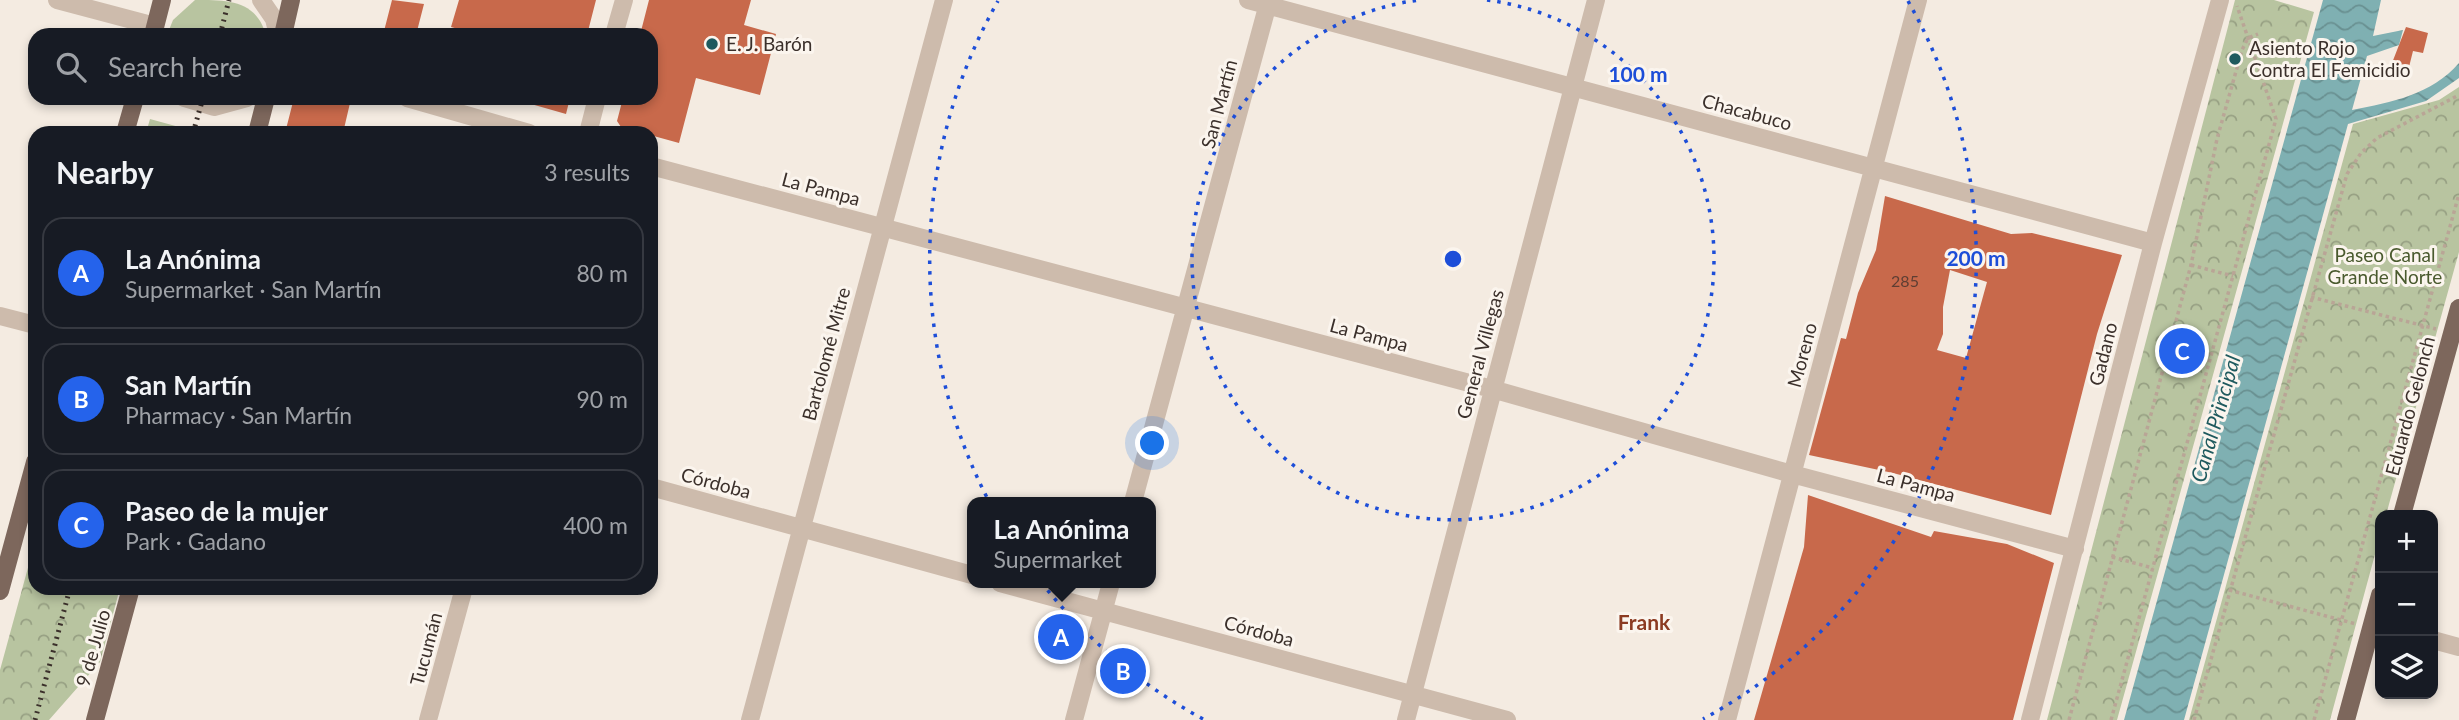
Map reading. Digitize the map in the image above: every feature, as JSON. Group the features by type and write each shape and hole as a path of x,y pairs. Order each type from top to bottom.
{"main road":[{"path":"155,28 162,0"},
{"path":"282,28 291,0"},
{"path":"127,126 133,105"},
{"path":"259,126 264,105"},
{"name":"Eduardo Gelonch","path":"2403,510 2458,319"},
{"path":"0,591 28,488"},
{"name":"9 de Julio","path":"95,720 129,595"},
{"path":"2346,720 2375,628"}],"street":[{"path":"57,0 142,28"},
{"path":"156,28 170,0"},
{"path":"261,0 277,28"},
{"path":"616,28 624,0"},
{"name":"Bartolomé Mitre","path":"750,720 944,0"},
{"name":"Chacabuco","path":"1248,0 1268,3 2153,243"},
{"name":"General Villegas","path":"1406,720 1596,0"},
{"name":"Moreno","path":"1727,720 1918,0"},
{"name":"Gadano","path":"2030,720 2153,243 2220,0"},
{"name":"San Martín","path":"1134,497 1268,3"},
{"path":"431,105 505,126"},
{"path":"590,126 595,105"},
{"name":"La Pampa","path":"658,168 1492,389 1792,474 2075,549"},
{"path":"0,316 28,323"},
{"name":"Córdoba","path":"658,489 967,574"},
{"name":"Córdoba","path":"1018,588 1507,720"},
{"path":"1074,720 1110,588"},
{"name":"Tucumán","path":"428,720 462,595"},
{"path":"2438,642 2459,648"}],"path":[{"path":"2111,720 2276,119 2235,0"},
{"path":"2248,38 2258,34"},
{"path":"2069,720 2191,265 2217,139 2248,38"},
{"path":"2194,720 2347,174 2361,153 2391,128 2459,95"},
{"path":"2314,720 2459,194"},
{"path":"2191,265 2233,276"},
{"path":"2311,297 2437,330 2458,319"},
{"path":"2112,557 2153,568"},
{"path":"2229,590 2342,621 2375,625"}],"green space":[{"path":"195,0 219,1 239,4 248,9 263,28 170,28 173,20"},
{"path":"2235,0 2274,0 2314,12 2117,720 2047,720"},
{"name":"Paseo Canal Grande Norte","path":"2459,87 2459,252 2387,510 2375,510 2375,554 2330,720 2189,720 2353,124 2439,100"},
{"path":"150,119 176,126 148,126"},
{"path":"28,568 28,595 118,595 100,662 49,720 0,720 0,670"}],"water":[{"name":"Canal Principal","path":"2323,0 2381,0 2373,36 2403,30 2399,45 2367,56 2352,110 2410,96 2436,83 2459,63 2459,78 2426,101 2348,124 2184,720 2124,720"}],"building":[{"path":"392,0 424,4 418,28 385,28"},
{"path":"459,0 596,0 589,28 451,27"},
{"path":"649,0 751,0 744,25 776,34 760,95 696,78 679,143 658,137 658,126 620,126 617,121 621,105 658,105 658,28 642,28"},
{"path":"2406,27 2428,33 2423,53 2413,51 2409,67 2392,63"},
{"path":"292,105 350,105 345,126 287,126"},
{"path":"534,105 568,105 566,114"},
{"path":"1885,196 2011,234 2032,233 2122,255 2097,334 2051,515 1893,473 1809,455 1841,338 1846,339 1858,293 1876,250","holes":["1950,270 1987,282 1966,358 1937,350 1943,334 1943,307"]},
{"path":"1808,495 1931,537 1934,531 2007,544 2054,563 2013,720 1754,720 1804,547"},
{"path":"1113,647 1142,654 1132,696 1102,688"}],"railway":[{"path":"222,28 229,0"},
{"path":"195,126 201,105"},
{"path":"35,720 68,595"}],"place":[{"name":"E. J. Barón","path":"712,44"},
{"name":"Asiento Rojo Contra El Femicidio","path":"2235,59"},
{"name":"Paseo de la mujer","path":"2182,351"},
{"name":"La Anónima","path":"1061,637"},
{"name":"San Martín","path":"1123,671"}],"district":[{"name":"Frank","path":"1644,623"}]}
